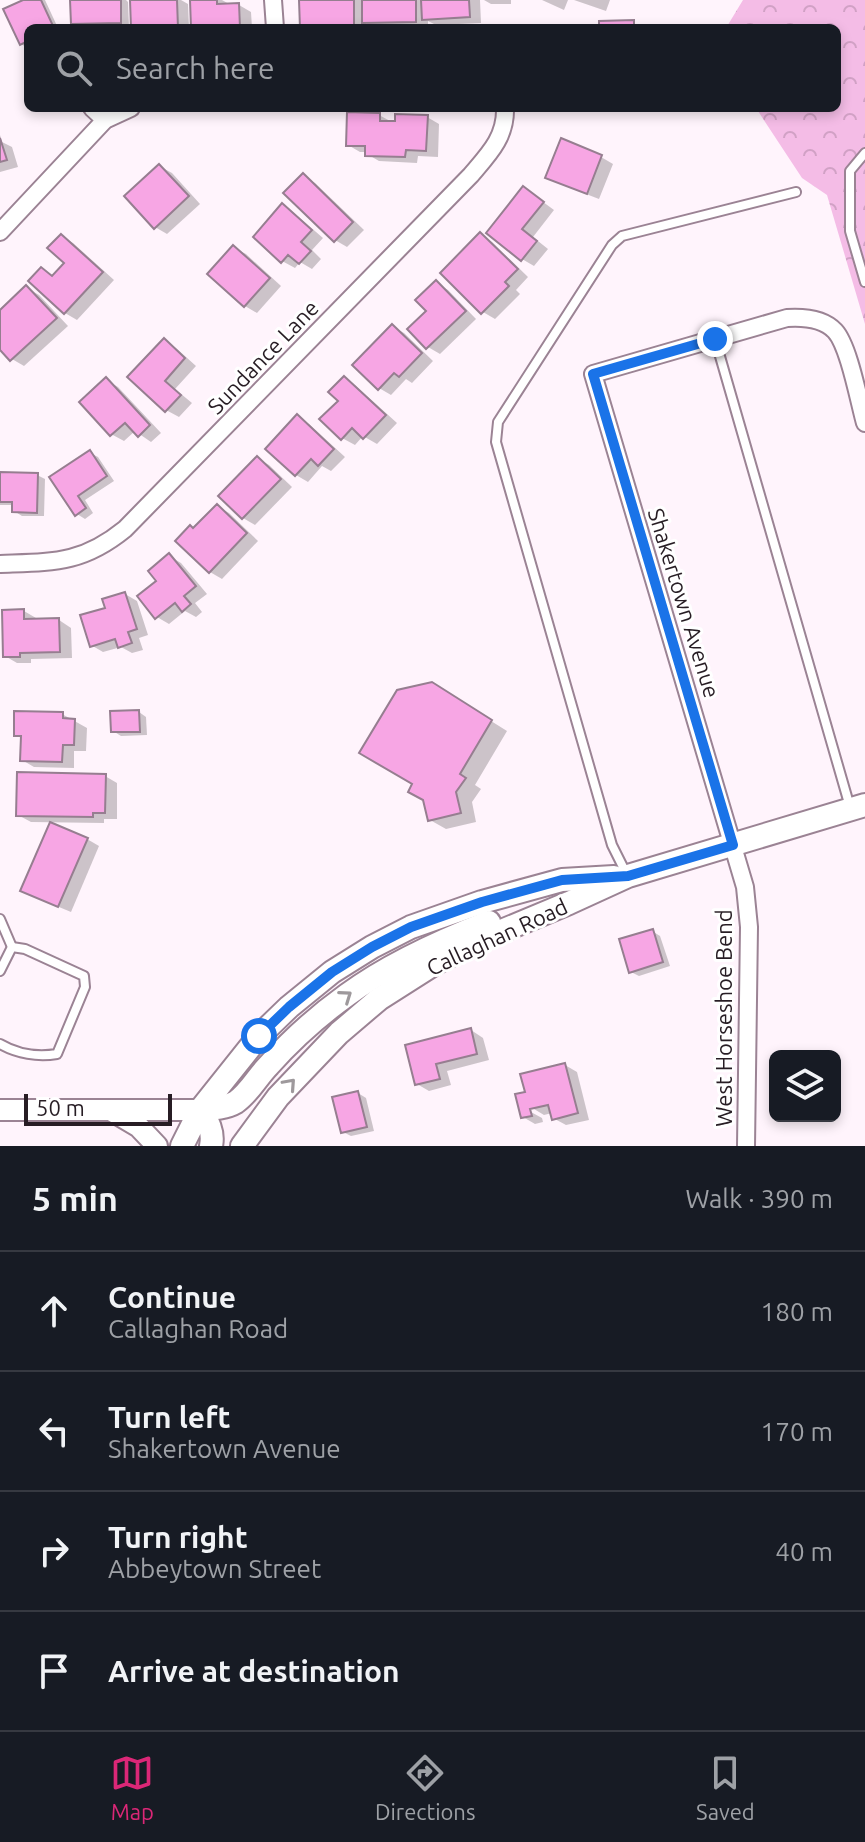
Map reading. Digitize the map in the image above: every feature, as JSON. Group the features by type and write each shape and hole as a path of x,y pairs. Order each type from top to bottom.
{"main road":[{"name":"Callaghan Road","path":"242,1146 271,1106 339,1033 379,999 434,964 480,940 628,876 858,807"},
{"name":"Callaghan Road","path":"182,1146 200,1110 269,1026 332,972 372,947 445,914 548,883 628,876"},
{"path":"200,1110 235,1103 292,1040 319,1016 381,973 498,918 569,903"},
{"path":"200,1110 211,1131 211,1146"}],"street":[{"path":"273,0 275,24"},
{"path":"96,112 105,120"},
{"path":"0,232 105,120 122,112"},
{"name":"Sundance Lane","path":"0,564 75,558 107,544 125,529 471,175 500,138 506,122 505,112"},
{"path":"715,339 787,318 806,317 824,324 835,331 845,349 865,423"},
{"name":"Shakertown Avenue","path":"715,339 593,374 733,845"},
{"name":"West Horseshoe Bend","path":"733,845 745,887 749,927 746,1146"},
{"path":"0,1110 200,1110"},
{"path":"112,1111 139,1127 157,1146"}],"lane":[{"path":"865,153 850,171 850,231 865,282"},
{"path":"628,876 612,845 500,457 496,442 498,422 612,245 622,236 796,192"},
{"path":"715,339 858,807"},
{"path":"0,919 12,947 0,971"},
{"path":"0,1044 14,1052 57,1054 85,987 84,976 25,949 12,947"}],"green space":[{"path":"743,0 865,0 865,324 827,195 802,178 759,112 841,112 841,24 728,24"}],"building":[{"path":"23,0 41,0 52,24 24,24 24,43 20,45 3,9"},
{"path":"70,0 121,0 121,23 71,24"},
{"path":"130,0 177,0 178,24 131,24"},
{"path":"190,0 239,3 240,24 191,24"},
{"path":"299,0 354,0 354,24 300,24"},
{"path":"362,0 416,0 416,22 362,23"},
{"path":"421,0 469,0 470,17 422,20"},
{"path":"634,20 634,24 599,24 599,21"},
{"path":"347,112 380,113 380,121 395,121 395,114 428,115 426,151 406,150 405,157 365,156 365,146 346,146"},
{"path":"0,138 7,160 0,162"},
{"path":"561,138 602,155 587,194 545,178"},
{"path":"159,164 189,196 154,229 124,196"},
{"path":"303,173 353,222 334,242 283,193"},
{"path":"523,186 544,202 522,229 537,241 521,261 486,233"},
{"path":"282,203 312,230 301,242 311,251 299,264 288,255 281,263 253,237"},
{"path":"480,232 518,269 505,282 509,286 481,314 440,273"},
{"path":"61,234 103,272 64,314 28,281 41,267 52,276 64,263 47,248"},
{"path":"233,245 270,278 244,307 207,274"},
{"path":"436,280 466,311 426,349 407,329 426,311 415,300"},
{"path":"26,285 57,318 10,361 0,350 0,310"},
{"path":"392,324 422,353 399,377 394,373 378,390 352,365"},
{"path":"164,338 185,358 165,381 181,395 165,412 127,377"},
{"path":"344,376 386,415 363,439 352,428 341,440 319,419 338,401 328,392"},
{"path":"106,377 150,425 138,437 125,423 110,436 79,402"},
{"path":"297,414 334,449 318,466 311,459 295,476 265,449"},
{"path":"90,450 107,476 78,496 86,508 75,516 49,477"},
{"path":"257,456 281,479 242,519 218,496"},
{"path":"0,472 38,473 37,513 12,512 12,502 0,502"},
{"path":"217,504 247,533 209,573 175,541"},
{"path":"169,553 196,586 184,596 191,604 182,612 175,603 155,619 137,596 156,581 148,571"},
{"path":"125,592 137,629 128,632 132,643 118,648 115,639 90,647 80,615 105,608 102,599"},
{"path":"24,609 24,619 59,618 60,652 20,653 20,657 3,657 2,610"},
{"path":"432,682 492,720 460,774 466,778 456,792 461,813 428,821 423,800 408,792 412,784 359,753 397,690"},
{"path":"139,710 140,732 111,732 110,711"},
{"path":"14,711 63,712 63,718 75,719 74,745 63,745 62,762 20,761 21,736 14,736"},
{"path":"17,772 106,774 105,813 93,813 93,817 16,816"},
{"path":"50,822 88,838 58,907 20,891"},
{"path":"653,929 663,962 629,973 619,939"},
{"path":"471,1028 477,1054 436,1064 440,1079 415,1085 405,1045"},
{"path":"565,1063 578,1113 552,1120 548,1105 530,1109 532,1116 521,1118 515,1094 525,1092 520,1074"},
{"path":"358,1091 367,1127 341,1133 332,1097"}],"route":[{"path":"259,1036 332,972 411,927 482,902 562,880 628,876 733,845 593,374 715,339"}]}
